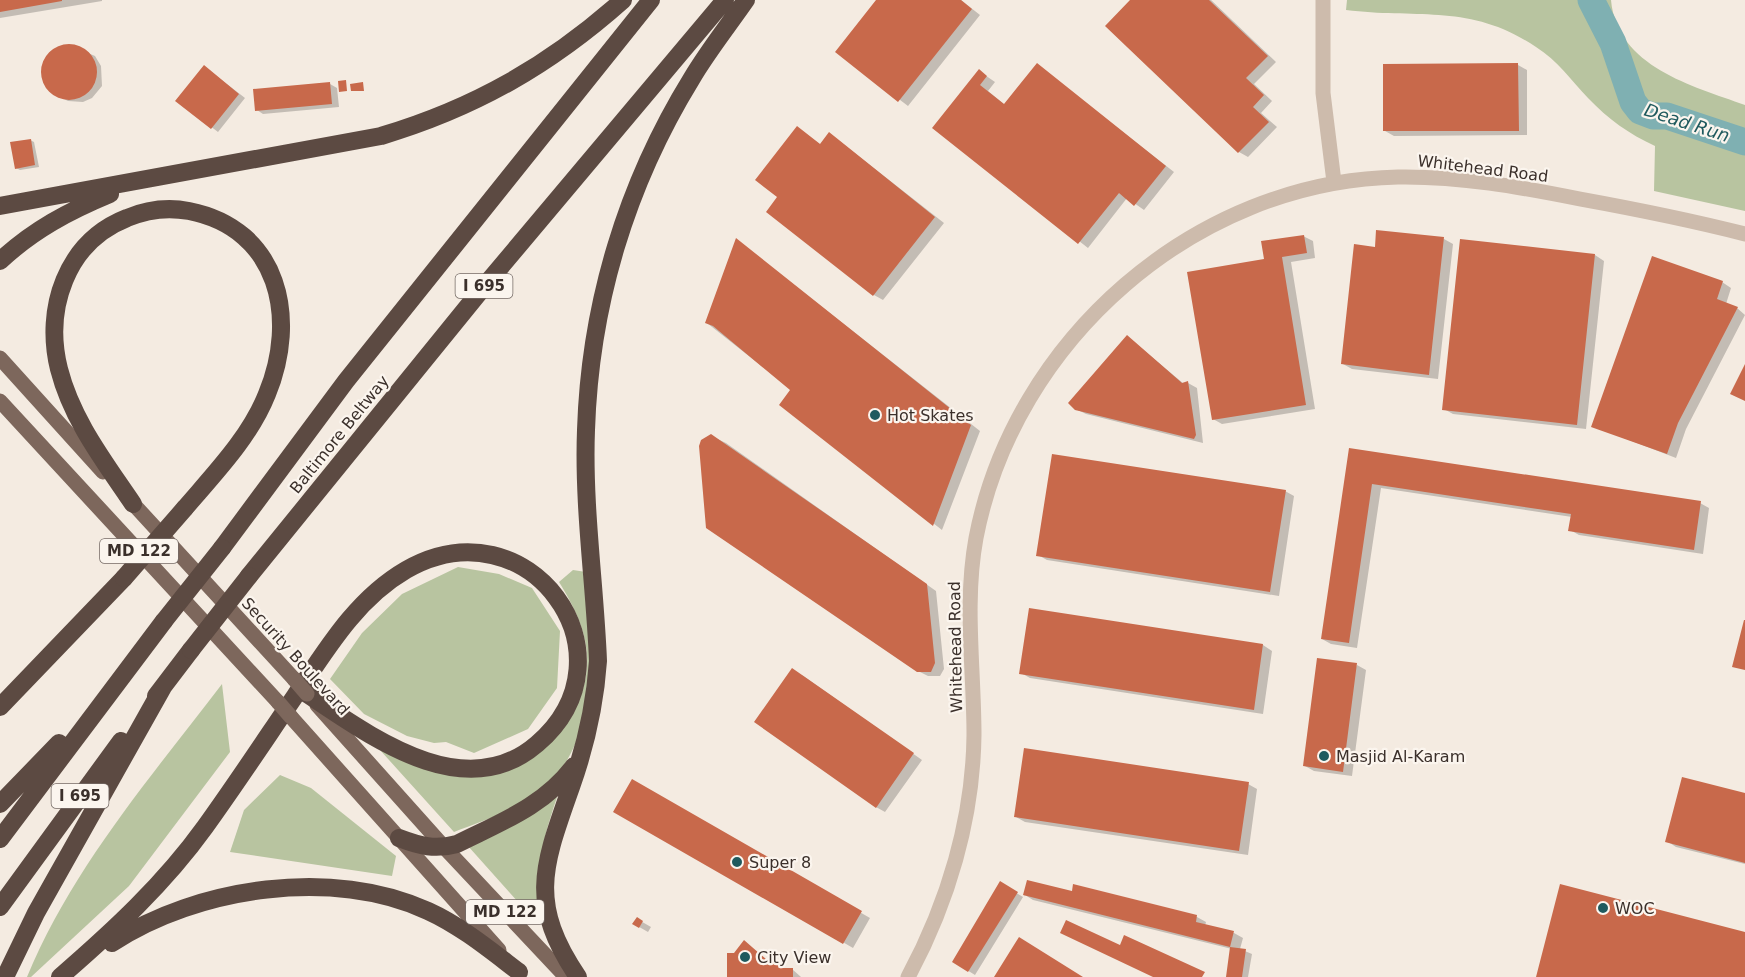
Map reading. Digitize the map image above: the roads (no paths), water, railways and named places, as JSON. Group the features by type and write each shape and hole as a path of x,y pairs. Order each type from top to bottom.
{"highway":[{"path":"0,206 381,136 420,124 462,108 537,67 623,0"},
{"name":"Baltimore Beltway","path":"0,839 346,381 651,0"},
{"name":"Baltimore Beltway","path":"0,907 163,687 249,576 482,289 725,0"},
{"path":"578,977 561,952 552,930 544,877 555,828 590,727 598,661 586,432 590,370 600,308 626,214 648,157 692,78 746,0"},
{"path":"0,261 41,228 77,207 146,180"},
{"path":"0,707 124,578 185,508 236,446 267,396 280,350 283,325 277,285 256,250 224,224 188,211 151,211 134,215 92,239 69,268 60,288 55,312 59,368 69,400 85,432 133,504"},
{"path":"62,976 122,923 173,868 204,830 353,614 387,582 434,556 458,552 481,552 521,565 550,590 564,609 573,629 577,652 577,676 571,698 561,718 532,748 497,765 455,767 425,761 374,739 307,694"},
{"path":"0,804 116,683"},
{"path":"5,977 36,913 163,687"},
{"path":"399,838 423,847 444,847 457,844 534,805 564,779 580,757"},
{"path":"62,976 126,934 162,916 204,902 252,892 316,888 363,892 395,899 426,910 453,924 521,974"}],"main road":[{"name":"Security Boulevard","path":"0,358 444,847 566,977"},
{"name":"MD 122","path":"0,400 278,702 521,974"}],"street":[{"path":"1323,0 1323,93 1334,182"},
{"name":"Whitehead Road","path":"908,977 943,899 963,829 974,737 970,620 976,537 994,472 1028,398 1047,368 1087,320 1147,267 1199,234 1257,205 1334,182 1405,177 1493,183 1696,222 1745,234"}],"waterway":[{"name":"Dead Run","path":"1584,0 1595,8"},
{"name":"Dead Run","path":"1591,0 1613,43 1633,102 1640,111 1653,116 1667,116 1745,142"}],"place":[{"name":"Hot Skates","path":"875,415"},
{"name":"Masjid Al-Karam","path":"1324,756"},
{"name":"Super 8","path":"737,862"},
{"name":"WOC","path":"1603,908"},
{"name":"City View","path":"745,957"}]}
